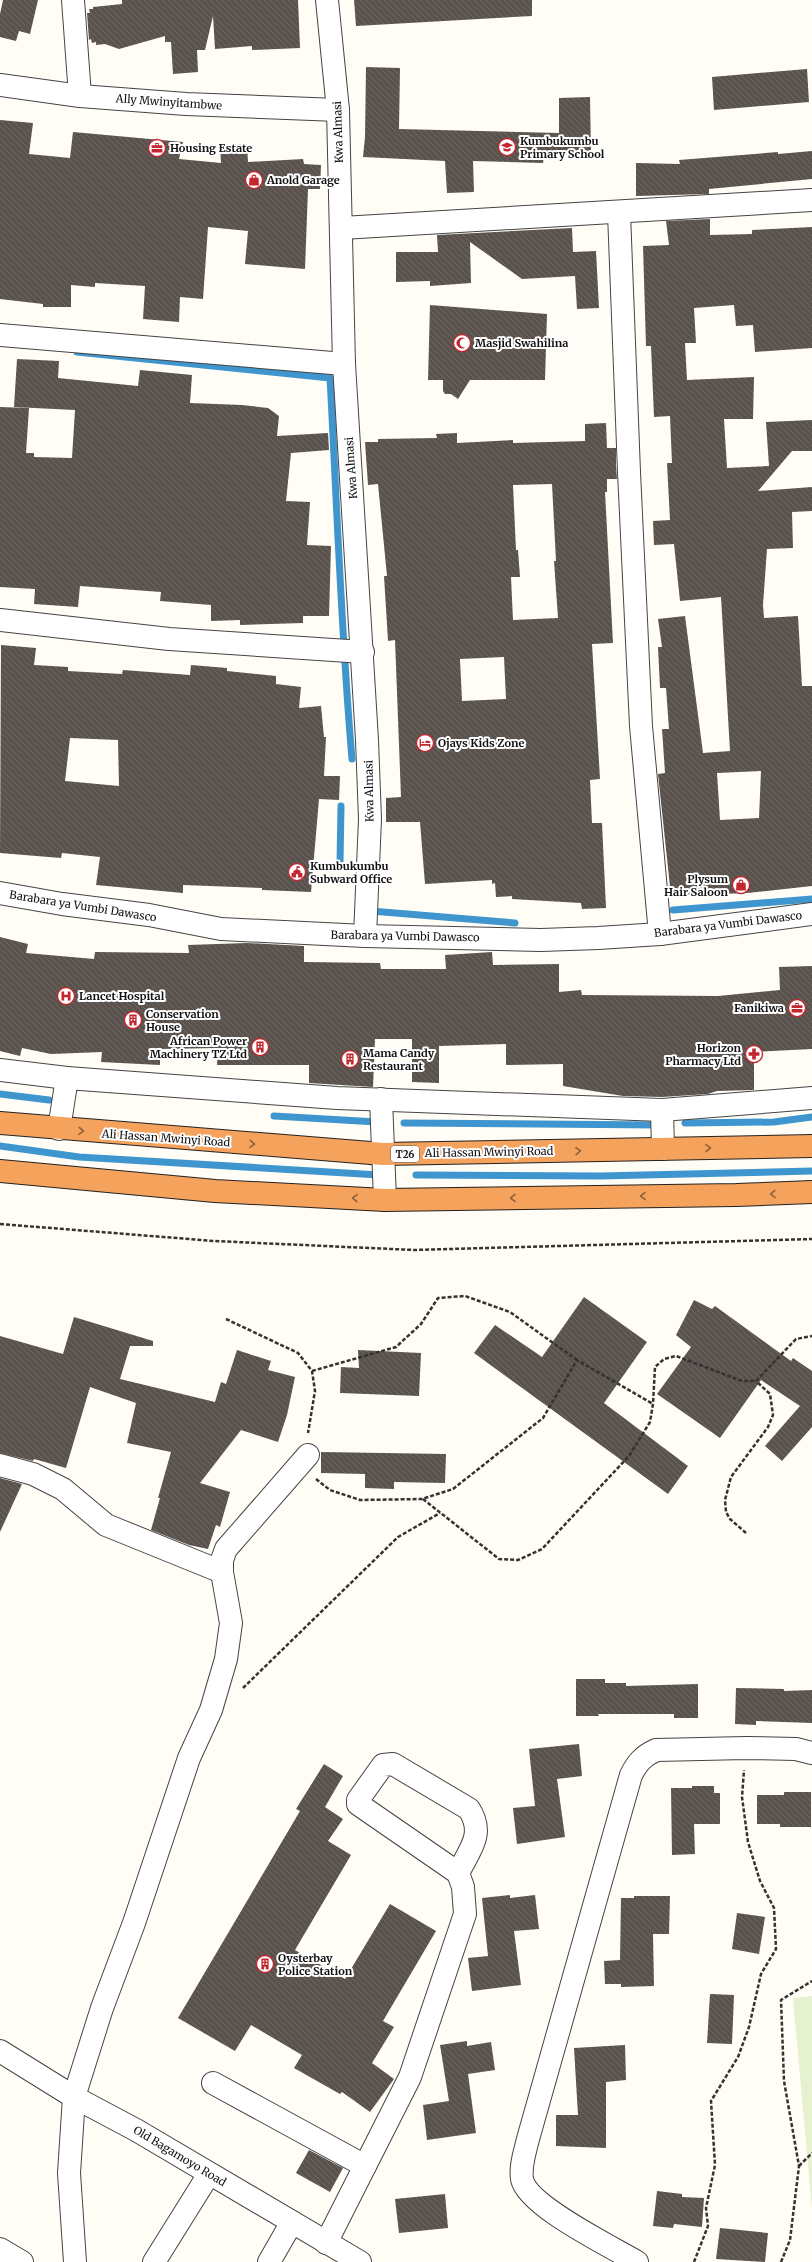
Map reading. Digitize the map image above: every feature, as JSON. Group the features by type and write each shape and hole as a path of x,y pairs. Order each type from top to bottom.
{"highway":[{"name":"Ali Hassan Mwinyi Road","path":"0,1123 59,1129 383,1154 812,1146"},
{"path":"0,1171 215,1191 385,1200 736,1195 812,1192"}],"street":[{"path":"73,0 80,96"},
{"name":"Kwa Almasi","path":"327,0 338,110 342,228 344,364 364,652 370,819 366,936"},
{"name":"Ally Mwinyitambwe","path":"0,85 80,96 186,104 338,110"},
{"path":"342,228 812,200"},
{"path":"619,212 641,726 660,934"},
{"path":"0,335 344,364"},
{"path":"0,620 169,639 364,652"},
{"name":"Barabara ya Vumbi Dawasco","path":"0,893 62,904 149,915 221,929 366,936 541,940 660,934 812,914"},
{"path":"0,1070 67,1078 381,1099 662,1110 812,1098"},
{"path":"59,1129 67,1078"},
{"path":"381,1099 385,1200"},
{"path":"662,1110 663,1149"},
{"path":"75,2262 69,2173 74,2097 102,2008 129,1937 189,1758 211,1710 226,1659 232,1623 222,1572 222,1560 226,1548 308,1455"},
{"path":"0,1465 33,1474 63,1489 106,1525 222,1572"},
{"path":"637,2262 544,2207 527,2192 522,2179 523,2159 583,1939 631,1775 638,1763 646,1755 656,1750 746,1748 796,1749 812,1753"},
{"path":"326,2243 410,2077 465,1914 463,1887 458,1873 358,1804 358,1800 383,1765 393,1764 469,1809 476,1820 477,1836 458,1873"},
{"name":"Old Bagamoyo Road","path":"0,2051 74,2097 136,2130 360,2262"},
{"path":"214,2083 365,2166"},
{"path":"154,2262 209,2174"},
{"path":"269,2262 292,2222"},
{"path":"0,2249 22,2262"}],"path":[{"path":"0,1224 214,1241 414,1250 812,1239"},
{"path":"312,1371 396,1347 421,1324 438,1298 465,1296 510,1312 577,1360 653,1404"},
{"path":"226,1319 298,1353 312,1371 315,1391 308,1429 308,1455 312,1476 330,1490 360,1500 422,1499 454,1489 543,1418 577,1360"},
{"path":"756,1381 796,1339 812,1336"},
{"path":"422,1499 499,1559 518,1560 542,1549 629,1456 650,1422 653,1404 655,1367 664,1359 676,1356 742,1381 756,1381 770,1394 773,1415 768,1426 731,1477 725,1500 726,1512 730,1519 746,1533"},
{"path":"241,1690 398,1537 440,1513"},
{"path":"694,2262 708,2226 706,2208 715,2165 711,2101 738,2057 749,2027 761,1974 776,1949 774,1908 760,1881 748,1842 742,1796 746,1748"},
{"path":"781,2262 790,2240 799,2166 784,2081 781,2000 812,1981"},
{"path":"799,2166 812,2153"}],"green space":[{"path":"812,1996 812,2210 793,1998"}],"building":[{"path":"3,0 38,0 30,34 19,31 16,41 0,37 0,14"},
{"path":"122,0 298,0 300,48 252,50 252,46 215,49 213,16 205,50 197,50 198,72 173,74 171,42 165,42 165,36 119,49 105,44 96,45 96,42 92,43 91,39 89,40 87,13 90,13 89,9 93,9 93,7 122,4"},
{"path":"354,0 532,0 532,16 356,26"},
{"path":"366,67 400,68 399,129 559,133 559,98 590,97 591,154 544,155 543,163 473,161 474,192 447,193 445,161 363,157 365,137"},
{"path":"807,69 809,102 714,110 712,77"},
{"path":"0,120 33,123 29,154 70,158 73,132 183,142 179,159 221,163 220,145 247,144 248,162 303,159 304,164 321,165 320,189 308,189 305,269 245,264 248,231 208,227 203,299 180,297 179,322 143,319 145,286 95,283 95,287 71,285 71,307 43,307 43,304 0,299"},
{"path":"812,151 812,179 709,189 709,194 636,196 636,163 680,164 679,160 778,152 778,154"},
{"path":"710,219 710,235 752,234 752,230 812,227 812,348 755,352 753,325 736,326 734,305 694,308 696,343 685,343 687,380 754,377 753,419 724,419 727,468 769,466 766,422 812,420 812,451 792,451 758,491 812,487 812,511 792,512 793,548 767,549 763,605 764,618 798,616 802,686 812,686 812,886 747,893 671,896 658,774 665,773 662,729 669,729 666,688 660,688 658,647 662,647 658,619 685,616 703,753 730,751 721,597 680,601 674,544 654,545 653,521 670,520 667,463 672,463 670,416 654,417 651,346 646,346 643,246 669,245 666,221","holes":["761,771 759,818 720,820 717,773"]},
{"path":"572,228 573,252 596,251 599,308 577,309 575,276 522,279 470,242 471,283 430,286 430,281 396,282 396,252 438,252 437,235"},
{"path":"430,305 547,314 545,380 470,380 458,399 451,394 445,394 443,391 443,380 428,380"},
{"path":"17,359 59,361 58,378 138,386 140,370 192,375 190,403 242,405 268,408 279,416 277,436 328,433 329,450 291,453 286,501 310,502 307,545 331,546 329,616 303,616 303,623 240,625 240,620 211,621 211,605 160,601 161,592 80,586 78,607 34,604 35,589 0,587 0,407 29,408 26,453 34,453 34,457 72,458 75,410 14,407"},
{"path":"606,423 607,448 616,448 617,479 607,479 607,492 605,492 613,643 592,644 600,779 590,780 592,823 602,823 606,908 582,909 581,903 512,899 512,896 496,897 495,883 492,884 492,880 425,884 420,822 386,822 386,798 401,797 395,640 388,641 384,576 387,576 378,484 368,485 365,442 378,442 378,439 437,438 436,434 457,433 457,443 513,440 513,443 585,441 585,424","holes":["552,484 556,561 554,561 558,618 513,620 511,577 520,577 518,550 516,550 513,485","504,657 506,699 462,701 460,659"]},
{"path":"1,645 36,648 34,665 68,667 68,671 122,674 123,670 190,675 191,665 227,668 227,671 276,676 276,684 301,687 299,708 321,706 324,737 326,737 324,776 340,776 339,800 319,799 311,892 262,890 262,888 183,885 183,893 96,885 100,857 62,853 61,858 0,853","holes":["70,738 118,740 119,786 65,781"]},
{"path":"0,937 28,944 26,953 94,959 95,952 189,953 188,945 247,943 304,946 304,962 380,963 381,969 446,969 445,955 492,952 493,965 559,964 559,992 581,990 582,995 718,996 780,990 779,967 812,966 812,1049 754,1052 754,1090 717,1091 708,1094 662,1097 623,1096 563,1086 563,1064 506,1065 506,1044 439,1046 439,1083 412,1082 412,1039 375,1039 373,1087 309,1083 309,1065 217,1065 218,1048 160,1049 160,1065 101,1062 102,1052 51,1054 22,1048 20,1056 0,1051"},
{"path":"584,1297 647,1342 604,1403 688,1466 668,1494 474,1353 495,1325 542,1357"},
{"path":"694,1300 712,1309 715,1306 791,1361 793,1358 812,1371 812,1427 782,1461 765,1446 800,1406 761,1380 720,1438 657,1394 691,1347 676,1335"},
{"path":"74,1317 153,1341 153,1346 130,1346 120,1379 215,1402 221,1382 226,1384 237,1350 271,1361 268,1370 295,1377 287,1415 278,1442 241,1430 200,1483 230,1492 220,1527 216,1525 208,1549 189,1545 151,1530 171,1452 127,1443 136,1403 90,1387 66,1468 34,1459 33,1461 0,1453 0,1336 63,1354"},
{"path":"358,1350 421,1353 419,1396 340,1393 341,1367 359,1368"},
{"path":"321,1452 446,1454 445,1483 394,1482 394,1489 365,1488 365,1474 321,1473"},
{"path":"0,1478 22,1484 0,1532"},
{"path":"576,1679 605,1679 605,1683 626,1683 626,1686 698,1684 698,1718 674,1718 674,1714 598,1714 599,1716 576,1716"},
{"path":"736,1688 784,1689 784,1691 812,1690 812,1723 756,1721 756,1725 735,1724"},
{"path":"579,1744 582,1776 557,1779 565,1837 517,1844 513,1808 535,1806 529,1749"},
{"name":"Oysterbay Police Station","path":"324,1764 343,1776 325,1807 343,1819 328,1841 351,1855 295,1950 345,1979 390,1904 436,1931 383,2021 394,2027 372,2063 394,2079 370,2112 342,2092 340,2094 294,2068 302,2055 251,2025 235,2051 178,2018 300,1811 296,1809"},
{"path":"692,1786 714,1786 714,1793 720,1793 720,1824 694,1824 695,1854 672,1855 671,1788 692,1788"},
{"path":"784,1792 811,1792 811,1827 780,1827 780,1824 757,1824 757,1795 784,1795"},
{"path":"510,1895 510,1898 535,1895 539,1929 514,1931 521,1985 472,1991 468,1958 488,1956 482,1898"},
{"path":"634,1896 670,1896 669,1934 653,1934 654,1986 621,1987 621,1984 605,1984 604,1961 620,1960 621,1898 634,1898"},
{"path":"737,1913 765,1917 759,1954 732,1949"},
{"path":"710,1994 734,1995 732,2044 707,2043"},
{"path":"467,2041 467,2046 491,2042 495,2070 468,2074 476,2133 427,2140 423,2105 449,2101 440,2045"},
{"path":"625,2045 626,2080 606,2082 606,2148 556,2146 556,2115 578,2115 574,2048"},
{"path":"309,2150 343,2168 330,2192 296,2173"},
{"path":"657,2191 682,2194 682,2197 704,2198 702,2227 674,2224 673,2228 653,2226"},
{"path":"445,2194 448,2228 399,2233 395,2199"},
{"path":"720,2228 768,2233 765,2262 716,2259"}],"waterway":[{"path":"77,352 330,378 342,616 352,759"},
{"path":"340,863 341,806"},
{"path":"673,910 812,899"},
{"path":"371,911 515,923"},
{"path":"0,1094 49,1100"},
{"path":"274,1116 377,1122"},
{"path":"685,1123 774,1122 812,1117"},
{"path":"404,1123 660,1125"},
{"path":"0,1146 79,1157 379,1175"},
{"path":"416,1175 600,1176 812,1171"}],"place":[{"name":"Kumbukumbu Primary School","path":"507,147"},
{"name":"Housing Estate","path":"157,148"},
{"name":"Anold Garage","path":"254,180"},
{"name":"Masjid Swahilina","path":"462,343"},
{"name":"Ojays Kids Zone","path":"425,743"},
{"name":"Kumbukumbu Subward Office","path":"297,872"},
{"name":"Plysum Hair Saloon","path":"741,885"},
{"name":"Lancet Hospital","path":"66,996"},
{"name":"Fanikiwa","path":"797,1008"},
{"name":"Conservation House","path":"133,1020"},
{"name":"African Power Machinery TZ Ltd","path":"260,1047"},
{"name":"Horizon Pharmacy Ltd","path":"754,1054"},
{"name":"Mama Candy Restaurant","path":"350,1059"},
{"name":"Oysterbay Police Station","path":"265,1964"}]}
